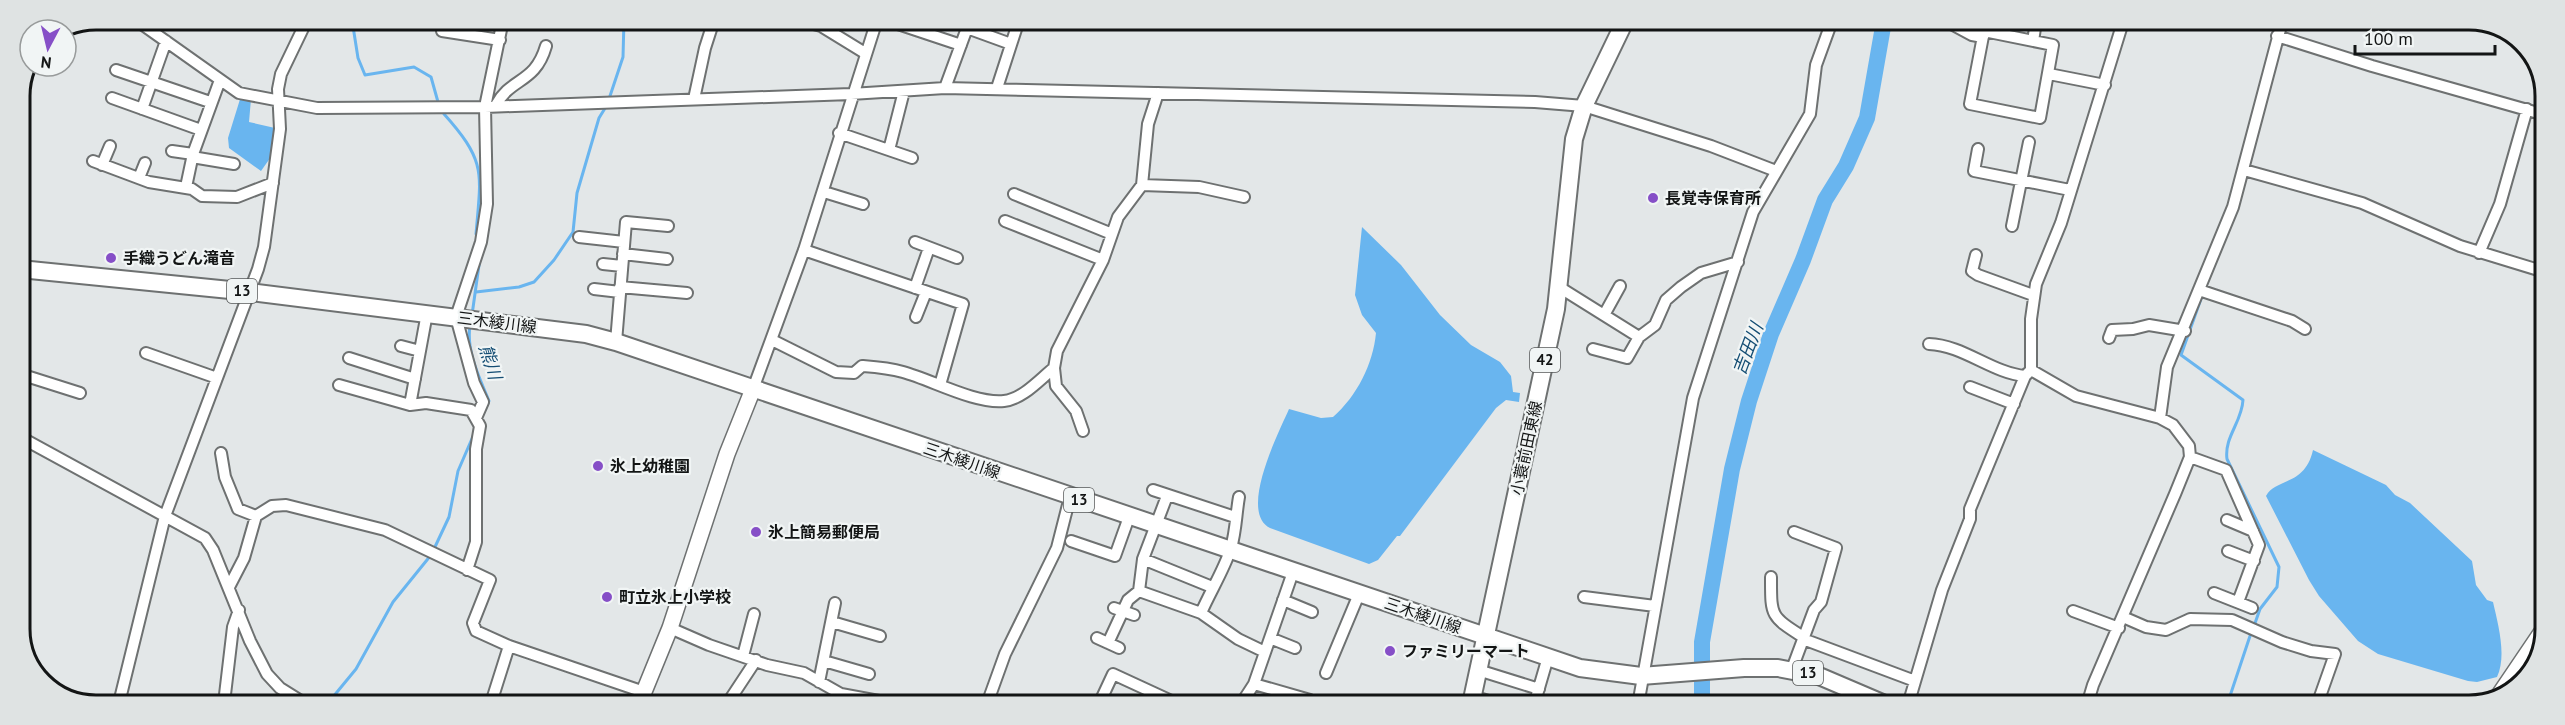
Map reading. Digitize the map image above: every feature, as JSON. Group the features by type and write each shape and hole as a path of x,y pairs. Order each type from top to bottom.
{"main road":[{"name":"小蓑前田東線","path":"1473,695 1559,287 1569,170 1574,139 1584,106 1621,30"},
{"name":"三木綾川線","path":"30,270 249,292 586,334 616,342 1484,636 1604,673 1641,676 1744,668 1792,669 1837,682 1865,695"}],"street":[{"path":"150,30 239,93 317,108 348,110 491,106 851,94 945,88 1535,102 1584,106 1711,146 1776,171"},
{"path":"121,695 165,516 264,247 280,129 278,89 281,74 302,30"},
{"path":"467,570 476,542 478,481 476,449 478,422 483,402 474,383 466,318 482,242 487,204 491,106 502,30"},
{"path":"694,99 711,30"},
{"path":"828,30 865,53"},
{"path":"642,695 670,628 727,454 772,340 804,250 824,192 851,94 873,30"},
{"path":"916,30 961,45"},
{"path":"945,88 966,30"},
{"path":"981,30 1011,44"},
{"path":"996,88 1016,30"},
{"path":"1639,695 1693,398 1753,212 1810,114 1816,65 1829,30"},
{"path":"1963,30 1983,37"},
{"path":"2032,41 2034,30"},
{"path":"1911,695 1942,590 1970,519 1970,509 2028,373 2033,295 2105,85 2121,30"},
{"path":"2160,418 2164,379 2234,207 2253,125 2265,91 2279,30"},
{"path":"442,31 500,40"},
{"path":"1984,31 2053,45 2040,118 1970,104 1983,37 1984,31"},
{"path":"2277,36 2372,66 2535,112"},
{"path":"142,109 166,41"},
{"path":"491,106 535,71 541,62 546,45"},
{"path":"116,70 210,102"},
{"path":"2049,74 2105,85"},
{"path":"186,187 193,155 210,102 220,80"},
{"path":"889,150 904,91"},
{"path":"1083,431 1076,411 1056,386 1054,368 1057,351 1102,260 1127,202 1142,185 1148,124 1158,93"},
{"path":"112,98 201,130"},
{"path":"2479,253 2500,204 2527,109"},
{"path":"839,133 912,158"},
{"path":"2012,226 2029,142"},
{"path":"110,146 98,163 139,178 186,187 202,196 237,197 273,183"},
{"path":"1978,149 1974,171 2070,190"},
{"path":"172,151 234,164"},
{"path":"139,178 146,163"},
{"path":"2244,170 2362,203 2479,253 2535,269"},
{"path":"1142,185 1199,187 1244,197"},
{"path":"824,192 863,204"},
{"path":"1014,194 1112,234"},
{"path":"1005,221 1102,260"},
{"path":"616,342 626,222 668,226"},
{"path":"579,237 624,242"},
{"path":"915,242 957,258"},
{"path":"915,288 929,248"},
{"path":"804,250 963,304 940,385"},
{"path":"623,254 668,259"},
{"path":"1976,255 1972,271 2033,295"},
{"path":"1593,349 1627,358 1639,337 1655,325 1666,300 1681,287 1701,273 1738,262"},
{"path":"603,264 622,266"},
{"path":"1604,315 1620,286"},
{"path":"1559,287 1639,337"},
{"path":"594,289 687,293"},
{"path":"2199,290 2292,321 2305,330"},
{"path":"916,316 926,292"},
{"path":"410,405 427,313"},
{"path":"2109,338 2112,330 2133,329 2149,325 2185,331"},
{"path":"772,340 836,372 854,373 862,366 880,368 989,400 1006,401 1021,395 1054,368"},
{"path":"1929,344 1984,361 2005,372 2028,373 2076,396 2160,418 2184,438 2190,457 2091,695"},
{"path":"401,346 420,351"},
{"path":"146,353 217,378"},
{"path":"349,358 415,379"},
{"path":"30,377 80,393"},
{"path":"339,385 410,405 426,403 443,408 465,408 471,410 478,422"},
{"path":"1970,387 2014,404"},
{"path":"30,442 204,538 213,550 250,641 267,674 280,688 291,695"},
{"path":"221,453 225,477 238,509 256,516"},
{"path":"2190,457 2226,470 2259,545 2238,602"},
{"path":"1154,490 1235,517"},
{"path":"1108,643 1119,609 1139,591 1143,559 1154,525 1167,496"},
{"path":"990,695 1005,654 1057,548 1070,497"},
{"path":"1201,613 1230,550 1236,526 1235,517 1239,497"},
{"path":"229,587 244,558 256,516 272,506 286,506 385,530 431,554 490,580 472,624 476,631 633,695"},
{"path":"1071,541 1115,556 1129,517"},
{"path":"2227,520 2253,531"},
{"path":"1792,669 1814,610 1821,603 1836,548 1794,532"},
{"path":"2228,551 2254,561"},
{"path":"1143,559 1212,587"},
{"path":"1247,695 1254,684 1293,572"},
{"path":"1771,577 1772,613 1780,622 1803,638 1915,681"},
{"path":"1139,591 1201,613 1238,639 1265,652"},
{"path":"2214,592 2252,608"},
{"path":"1326,673 1359,594"},
{"path":"1584,597 1655,606"},
{"path":"1283,600 1312,612"},
{"path":"819,682 835,603"},
{"path":"1119,609 1134,615"},
{"path":"225,695 233,627 239,610"},
{"path":"2073,612 2166,630 2190,619 2232,620 2282,642 2311,651 2335,654 2321,695"},
{"path":"743,656 754,614"},
{"path":"832,622 880,636"},
{"path":"670,628 709,645 804,673 834,695"},
{"path":"1097,638 1119,648"},
{"path":"1270,638 1295,648"},
{"path":"2508,682 2533,645"},
{"path":"494,695 509,646"},
{"path":"1537,695 1548,657"},
{"path":"733,695 756,660"},
{"path":"824,661 869,674"},
{"path":"1478,670 1539,689"},
{"path":"1104,695 1113,674 1158,695"},
{"path":"1254,684 1295,695"}],"water":[{"path":"241,96 251,99 249,122 275,128 273,154 261,171 229,148 228,138"},
{"path":"1362,227 1401,265 1440,315 1471,345 1500,362 1511,376 1513,392 1520,393 1519,402 1506,400 1496,408 1400,536 1397,536 1378,560 1369,564 1270,528 1261,519 1258,506 1259,489 1264,471 1289,409 1321,418 1333,417 1342,409 1356,389 1367,368 1376,333 1362,315 1355,295"},
{"path":"2313,450 2386,485 2395,495 2410,503 2472,561 2476,585 2487,600 2493,602 2497,620 2501,640 2501,660 2497,677 2477,682 2468,681 2378,654 2358,641 2319,596 2266,496 2276,486 2304,470"}],"waterway":[{"path":"354,30 358,58 365,75 414,67 431,77 438,102"},
{"name":"熊川","path":"609,99 623,57 624,30"},
{"name":"吉田川","path":"1702,695 1702,642 1732,469 1749,401 1771,334 1803,260 1825,200 1846,166 1867,118 1882,30"},
{"name":"熊川","path":"476,292 519,287 534,282 554,260 573,232 577,193 599,118 607,105"},
{"path":"444,114 468,144 478,169 479,196 476,234"},
{"name":"熊川","path":"472,315 479,265"},
{"path":"2202,296 2181,355 2243,400 2240,415 2230,436 2227,459 2279,567 2277,587 2260,609 2254,626"},
{"name":"熊川","path":"470,325 472,354 489,401 484,412"},
{"name":"熊川","path":"434,549 449,517 458,471 474,434"},
{"name":"熊川","path":"335,695 356,669 393,602 431,555"},
{"path":"2230,695 2250,636"}],"place":[{"name":"長覚寺保育所","path":"1653,198"},
{"name":"手織うどん滝音","path":"111,258"},
{"name":"氷上幼稚園","path":"598,466"},
{"name":"氷上簡易郵便局","path":"756,532"},
{"name":"町立氷上小学校","path":"607,597"},
{"name":"ファミリーマート","path":"1390,651"}]}
